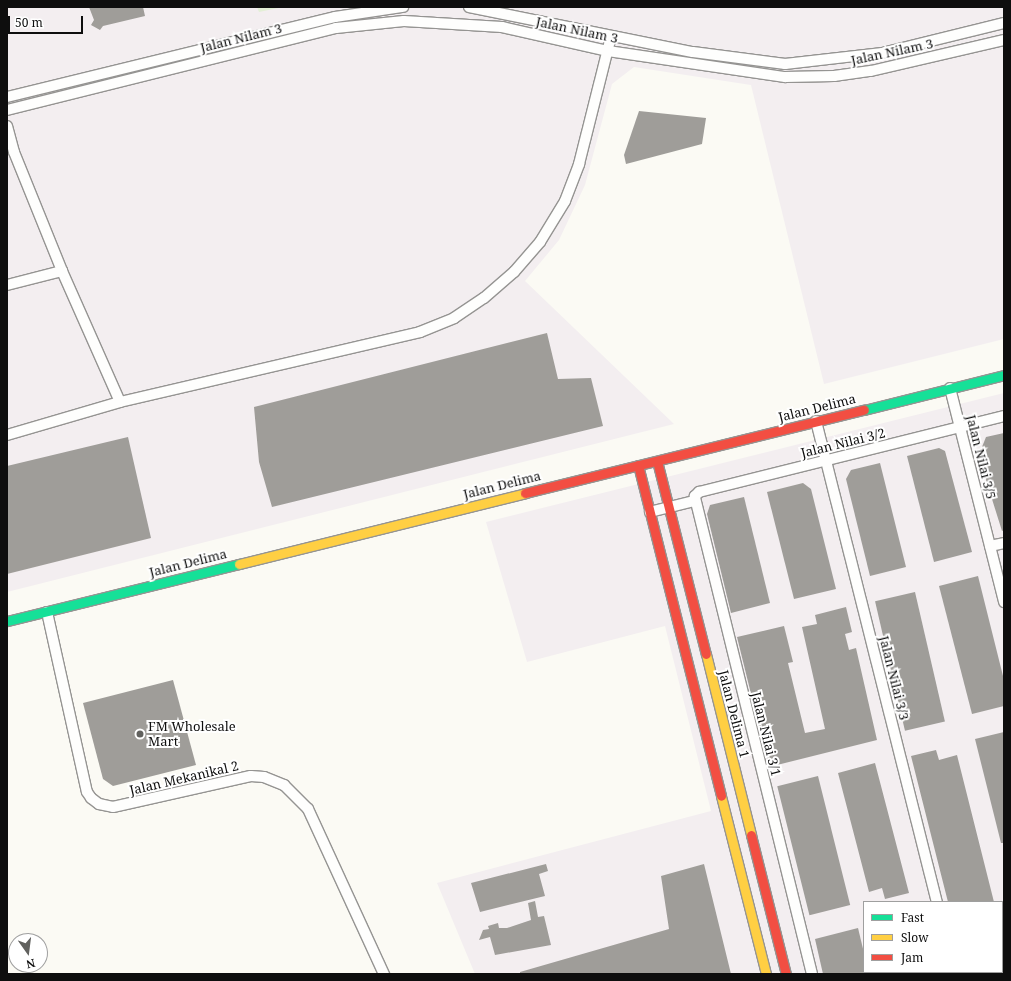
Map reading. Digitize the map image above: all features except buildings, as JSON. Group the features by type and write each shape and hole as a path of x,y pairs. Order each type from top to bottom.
{"street":[{"name":"Jalan Nilam 3","path":"7,97 335,17 403,7"},
{"name":"Jalan Nilam 3","path":"469,7 611,37 693,52 785,64 882,53 1004,23"},
{"name":"Jalan Nilam 3","path":"7,110 336,28 404,21 502,27 608,50 784,77 834,76 871,72 1004,40"},
{"path":"7,434 120,402 420,332 454,318 484,298 514,272 540,242 565,201 579,164 611,37"},
{"path":"7,126 8,140 62,271 120,402"},
{"path":"7,285 62,271"},
{"name":"Jalan Delima","path":"7,622 1004,375"},
{"name":"Jalan Nilai 3/5","path":"950,388 1004,602"},
{"name":"Jalan Nilai 3/2","path":"694,501 699,492 1004,416"},
{"name":"Jalan Nilai 3/3","path":"816,421 937,901"},
{"name":"Jalan Delima 1","path":"657,460 786,974"},
{"path":"638,465 766,974"},
{"path":"650,512 694,501"},
{"name":"Jalan Nilai 3/1","path":"694,501 812,974"},
{"path":"990,546 1004,543"},
{"name":"Jalan Mekanikal 2","path":"47,612 87,792 91,798 99,804 113,807 251,776 264,777 284,785 308,809 384,974"}],"shaded area":[{"path":"7,7 1004,7 1004,339 824,384 751,85 634,67 612,84 585,185 559,240 525,281 674,424 7,592"},
{"path":"1004,393 1004,974 475,974 437,883 711,811 665,626 527,662 486,522"}],"green space":[{"path":"257,7 283,7 259,12"}],"traffic: fast":[{"path":"864,410 1004,375"},
{"path":"7,621 239,564"}],"traffic: slow":[{"path":"239,564 525,493"},
{"path":"706,654 751,835"},
{"path":"721,796 766,974"}],"traffic: jam":[{"path":"525,493 864,410"},
{"path":"657,461 706,654"},
{"path":"638,465 721,796"},
{"path":"751,835 786,974"}],"place":[{"name":"FM Wholesale Mart","path":"140,734"}]}
